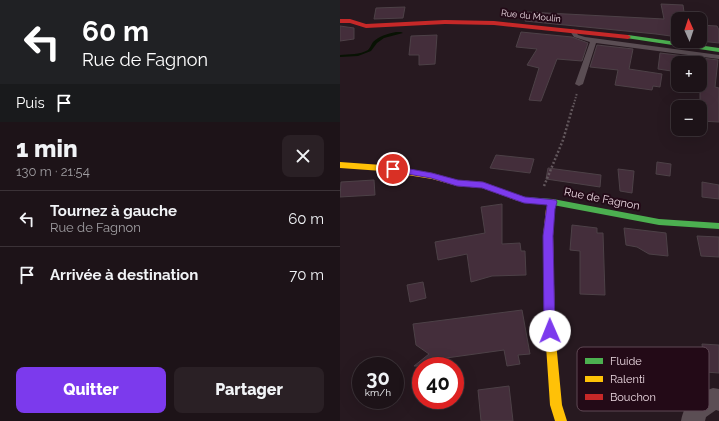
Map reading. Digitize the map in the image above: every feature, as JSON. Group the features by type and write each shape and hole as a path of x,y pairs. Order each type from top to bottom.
{"street":[{"name":"Rue du Moulin","path":"340,21 350,21 366,26 445,22 494,23 656,40 719,50"},
{"name":"Rue de Fagnon","path":"340,165 382,168 432,176 457,183 483,185 524,200 553,202 659,222 719,226"},
{"path":"553,202 550,209 548,236 550,331 556,405 561,421"},
{"path":"709,402 713,400 719,400"},
{"path":"693,421 694,411"}],"lane":[{"path":"573,31 579,38 719,57"},
{"path":"580,84 594,40"}],"path":[{"path":"538,201 563,140 580,84"}],"building":[{"path":"661,4 683,5 684,12 671,12 671,36 525,21 527,12 664,19"},
{"path":"405,7 403,18 374,19 376,8"},
{"path":"707,25 717,26 719,30 719,43 707,42"},
{"path":"340,26 354,28 354,39 340,41"},
{"path":"521,32 572,37 588,43 582,61 557,59 541,101 529,100 539,68 527,65 537,49 516,47"},
{"path":"437,35 435,64 419,65 419,55 409,55 411,36"},
{"path":"597,45 633,49 629,69 662,74 660,87 653,86 652,90 615,85 618,70 590,67"},
{"path":"660,53 685,56 671,56 671,71 658,69"},
{"path":"707,59 718,60 715,87 719,88 719,122 707,121 707,100 700,100 700,92 707,92"},
{"path":"496,155 534,159 530,173 490,168"},
{"path":"657,162 671,164 670,176 656,174"},
{"path":"548,168 601,175 600,187 546,179"},
{"path":"618,169 634,171 632,193 620,191"},
{"path":"374,180 375,195 340,197 341,182"},
{"path":"702,182 719,185 719,199 702,197"},
{"path":"502,204 502,244 520,243 521,251 525,251 526,275 492,276 471,282 467,254 438,260 435,242 485,233 481,207"},
{"path":"572,225 597,228 597,233 603,233 605,295 580,294 580,251 570,250"},
{"path":"624,228 666,233 668,256 649,254 637,247 626,245"},
{"path":"697,236 719,237 719,257 701,256"},
{"path":"423,282 426,298 410,302 407,285"},
{"path":"522,310 530,354 518,355 520,364 507,366 504,350 453,357 425,357 429,354 416,345 413,324"},
{"path":"702,344 719,345 719,373 709,372 709,347 702,347"},
{"path":"509,386 513,421 481,421 478,390"}],"waterway":[{"path":"340,56 357,55 370,50 375,42 382,37 401,33"}],"traffic: fast":[{"path":"628,37 719,50"},
{"path":"518,198 524,200 553,202 659,222 719,226"}],"traffic: slow":[{"path":"340,165 382,168 432,176 457,183 483,185 518,198"},
{"path":"553,202 550,209 548,236 550,331 556,405 561,421"}],"traffic: jam":[{"path":"340,21 350,21 366,26 445,22 494,23 628,37"}],"route":[{"path":"393,169 432,176 457,183 483,185 506,192 524,200 553,202 550,209 548,236 550,331"}]}
